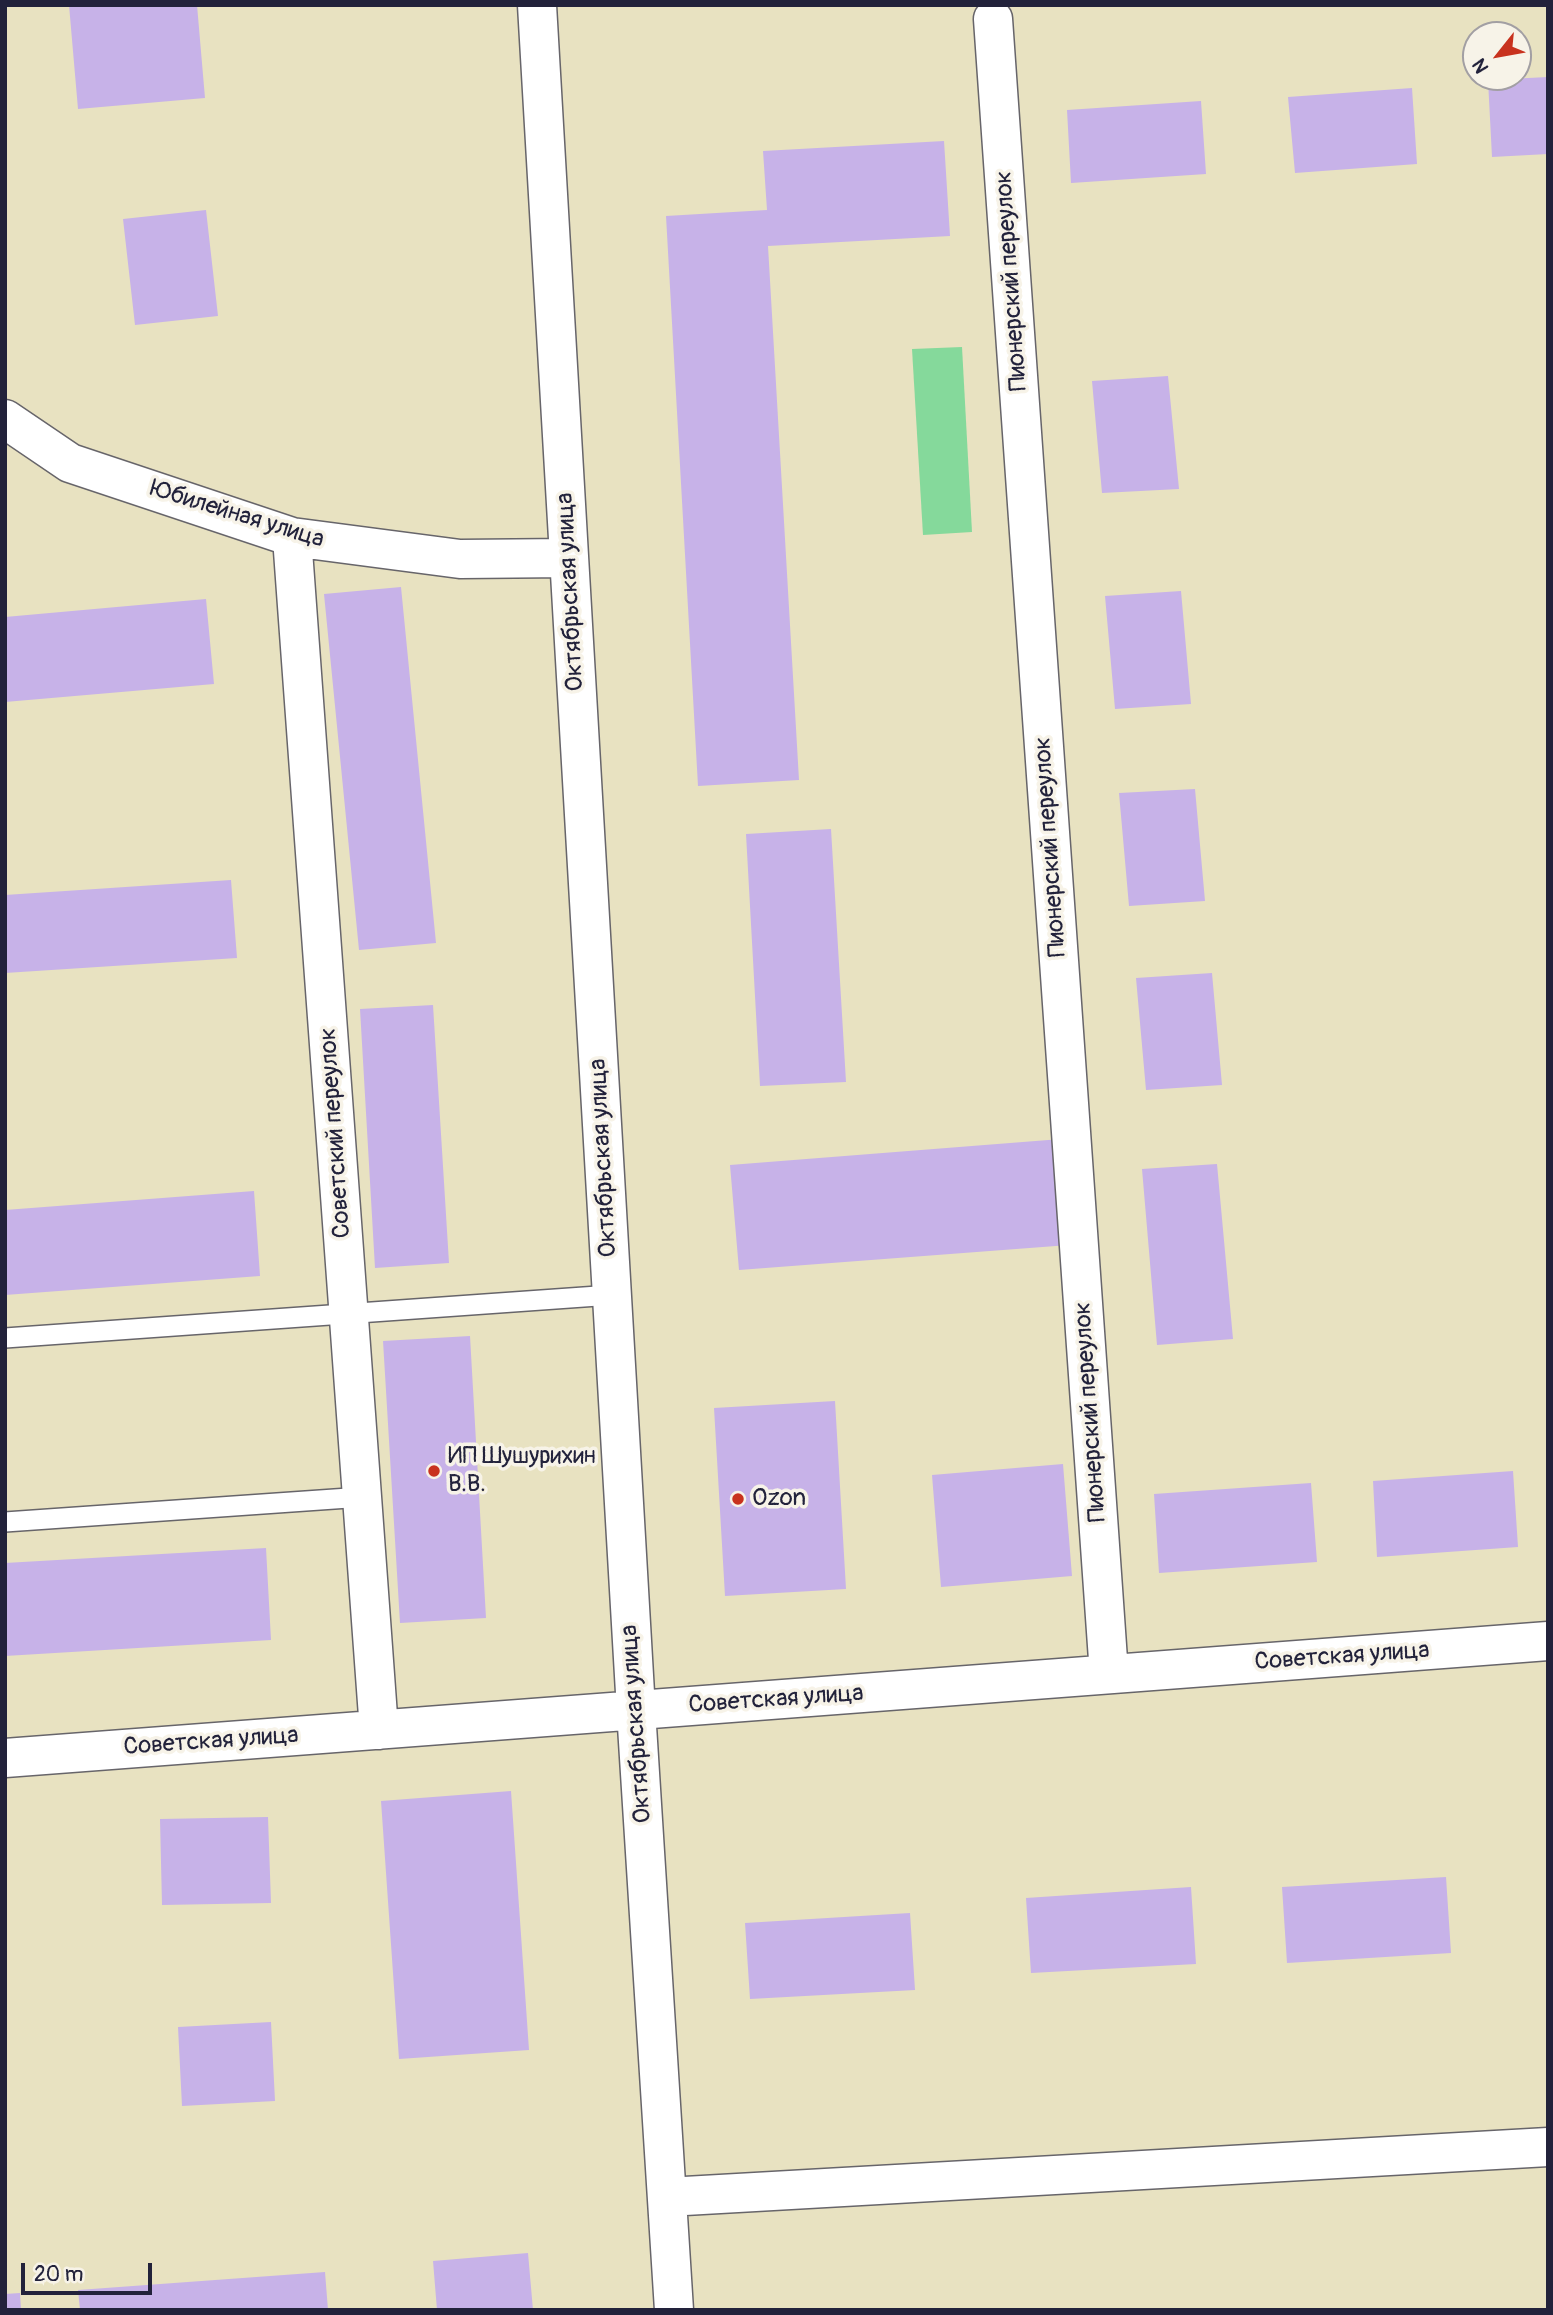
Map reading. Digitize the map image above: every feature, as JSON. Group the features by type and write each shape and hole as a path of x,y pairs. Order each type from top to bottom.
{"street":[{"name":"Октябрьская улица","path":"537,5 636,1710 674,2310"},
{"name":"Пионерский переулок","path":"993,19 1109,1674"},
{"name":"Юбилейная улица","path":"5,419 70,463 292,537 460,559 569,558"},
{"name":"Советский переулок","path":"292,537 379,1730"},
{"name":"Советская улица","path":"5,1758 1548,1642"},
{"path":"667,2197 1548,2147"}],"lane":[{"path":"5,1338 612,1295"},
{"path":"5,1522 363,1497"}],"green space":[{"path":"962,347 972,532 923,535 912,349"}],"building":[{"path":"69,5 197,5 205,98 78,109"},
{"path":"1548,77 1548,154 1492,157 1489,91 1532,91 1532,78"},
{"path":"1412,88 1417,164 1295,173 1288,97"},
{"path":"1201,101 1206,174 1071,183 1067,110"},
{"path":"944,141 950,236 768,246 799,780 698,786 666,216 767,210 763,151"},
{"path":"206,210 218,316 135,325 123,219"},
{"path":"1168,376 1179,489 1102,493 1092,381"},
{"path":"401,587 436,943 359,950 324,594"},
{"path":"1181,591 1191,704 1115,709 1105,596"},
{"path":"206,599 214,684 5,702 5,617"},
{"path":"1195,789 1205,901 1129,906 1119,793"},
{"path":"831,829 846,1082 760,1086 746,834"},
{"path":"231,880 237,958 5,973 5,895"},
{"path":"1212,973 1222,1085 1146,1090 1136,978"},
{"path":"433,1005 449,1263 375,1268 360,1009"},
{"path":"1061,1139 1069,1245 739,1270 730,1165"},
{"path":"1217,1164 1233,1339 1157,1345 1142,1169"},
{"path":"254,1191 260,1276 5,1295 5,1210"},
{"path":"470,1336 486,1618 400,1623 383,1341"},
{"path":"835,1401 846,1589 725,1596 714,1408"},
{"path":"1063,1464 1072,1576 941,1587 932,1475"},
{"path":"1513,1471 1518,1547 1377,1557 1373,1481"},
{"path":"1311,1483 1317,1562 1159,1573 1154,1494"},
{"path":"266,1548 271,1640 5,1656 5,1563"},
{"path":"511,1791 529,2050 399,2059 381,1801"},
{"path":"268,1817 271,1903 162,1905 160,1819"},
{"path":"1446,1877 1451,1953 1287,1963 1282,1887"},
{"path":"1191,1887 1196,1964 1031,1973 1026,1898"},
{"path":"910,1913 915,1990 750,1999 745,1923"},
{"path":"271,2022 275,2101 182,2106 178,2027"},
{"path":"528,2253 533,2310 437,2310 433,2261"},
{"path":"325,2272 328,2310 80,2310 78,2290"},
{"path":"20,2293 21,2310 5,2310 5,2294"}],"place":[{"name":"ИП Шушурихин В.В.","path":"434,1471"},
{"name":"Ozon","path":"738,1499"}]}
